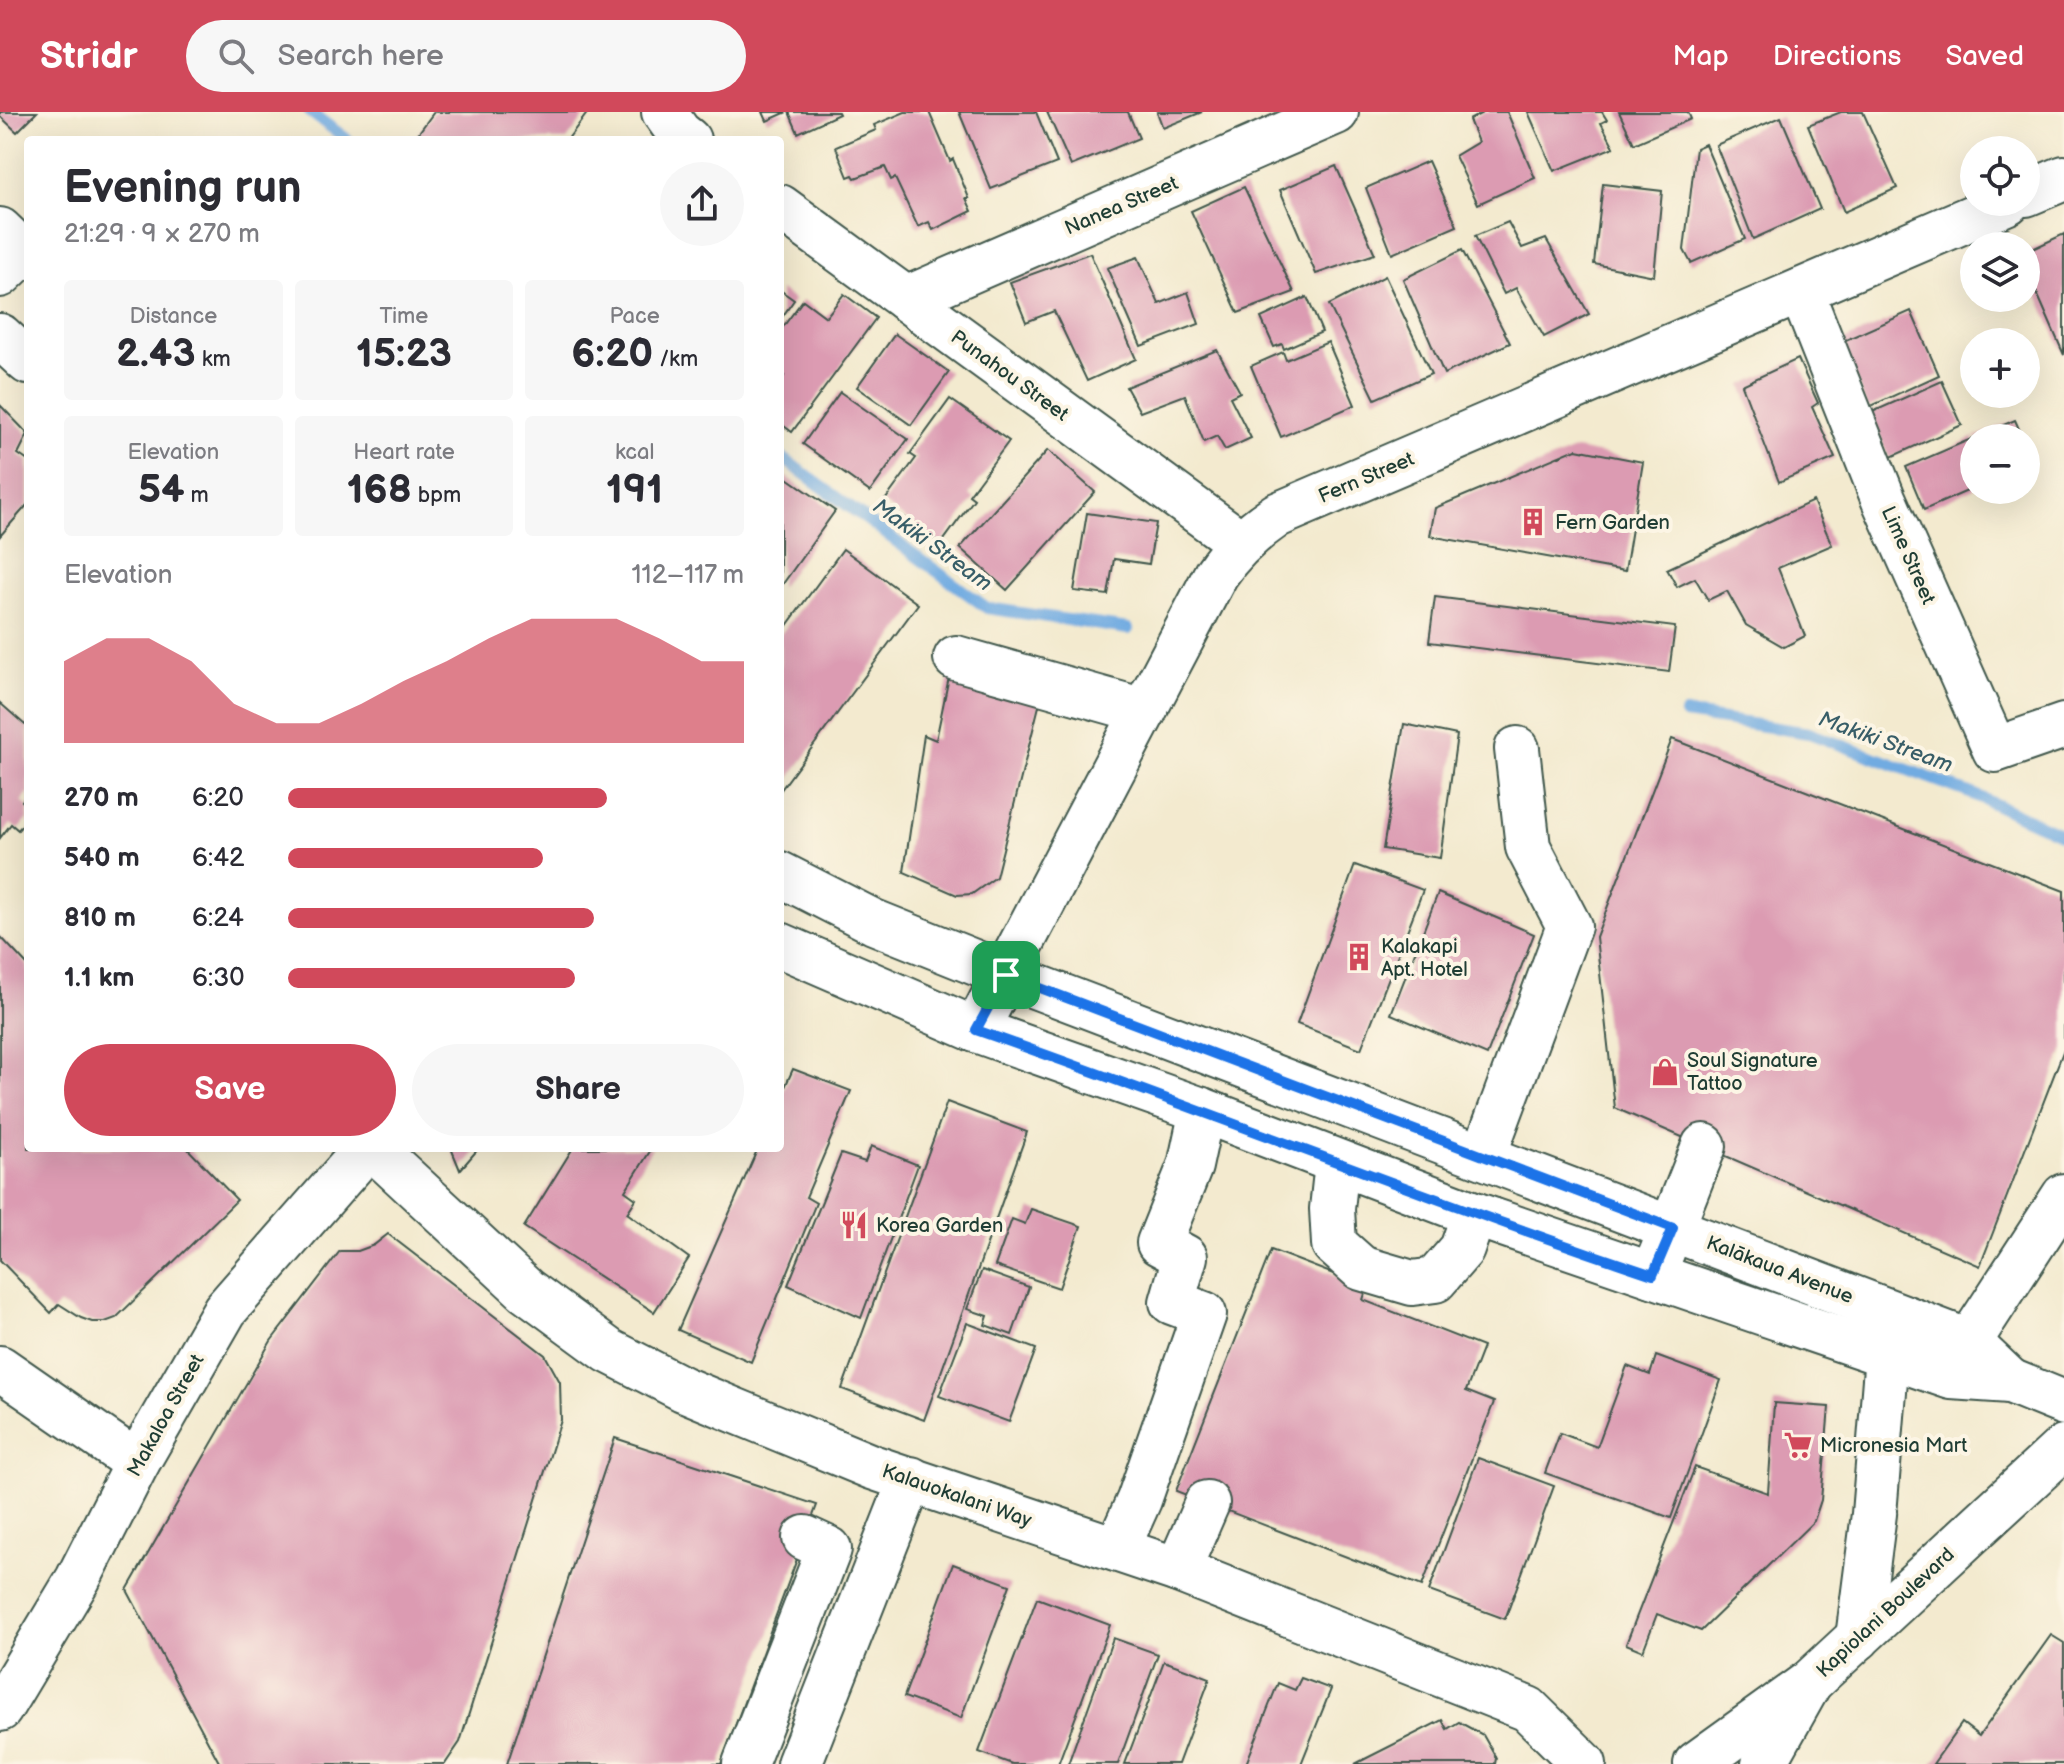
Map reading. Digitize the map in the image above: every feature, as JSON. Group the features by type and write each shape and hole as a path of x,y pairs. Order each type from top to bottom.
{"street":[{"path":"664,112 683,136"},
{"name":"Nanea Street","path":"906,299 1336,112"},
{"path":"2040,188 2064,178"},
{"name":"Punahou Street","path":"784,210 1241,543"},
{"name":"Fern Street","path":"976,1030 1216,574 1241,543 1277,515 1975,216"},
{"name":"Lime Street","path":"1801,291 1883,498 1995,750 2064,726"},
{"path":"0,336 24,358"},
{"path":"956,658 1144,711"},
{"path":"1484,1155 1569,926 1528,847 1517,749"},
{"name":"Kalākaua Avenue","path":"784,876 874,922 1006,975 1969,1342 2010,1381"},
{"name":"Kalākaua Avenue","path":"784,947 976,1030 1202,1110 1474,1214 1951,1377 2010,1381 2064,1403"},
{"path":"1117,1549 1139,1500 1204,1314 1172,1302 1185,1257 1159,1243 1190,1166 1202,1110"},
{"path":"1653,1275 1704,1146"},
{"name":"Makaloa Street","path":"0,1709 78,1579 137,1463 225,1310 366,1152"},
{"name":"Kalauokalani Way","path":"374,1152 526,1290 609,1351 683,1389 872,1467 1178,1570 1528,1709 1584,1764"},
{"path":"1337,1163 1332,1209 1334,1244 1361,1268 1412,1283 1435,1280 1462,1249 1474,1214"},
{"path":"1969,1342 2064,1196"},
{"path":"1858,1638 1874,1514 1887,1355"},
{"path":"0,1368 137,1463"},
{"name":"Kapiolani Boulevard","path":"1696,1764 1810,1682 2064,1447"},
{"path":"799,1764 911,1479"},
{"path":"1178,1570 1207,1503"},
{"path":"745,1764 829,1549 805,1538"},
{"path":"1764,1764 1810,1682"}],"building":[{"path":"0,112 37,112 17,132 0,116"},
{"path":"434,112 588,112 570,136 417,135"},
{"path":"763,112 787,112 767,121"},
{"path":"789,112 838,112 839,114 798,133"},
{"path":"905,112 929,112 969,198 966,198 972,211 933,230 929,222 918,227 895,178 891,180 885,167 855,178 853,175 848,177 836,147 876,130 874,125"},
{"path":"959,112 1036,112 1057,163 991,189"},
{"path":"1047,112 1128,112 1139,138 1071,166"},
{"path":"1157,112 1202,112 1163,128"},
{"path":"1484,112 1507,112 1535,178 1478,204 1455,156 1478,142 1469,120"},
{"path":"1528,112 1602,112 1607,120 1601,123 1614,147 1554,171"},
{"path":"1619,112 1688,112 1691,119 1634,144"},
{"path":"1841,112 1863,112 1897,188 1844,212 1808,125"},
{"path":"1781,117 1820,209 1753,239 1716,145"},
{"path":"1705,144 1745,239 1691,263 1684,250 1696,148"},
{"path":"1428,161 1457,226 1392,254 1366,188"},
{"path":"1336,166 1375,254 1316,274 1280,190"},
{"path":"1603,184 1662,191 1654,276 1594,264"},
{"path":"1244,187 1294,292 1238,313 1191,211"},
{"path":"1508,222 1522,248 1546,239 1589,314 1544,337 1516,288 1504,294 1475,236"},
{"path":"2064,234 2064,355 2040,300 2040,245"},
{"path":"1462,250 1510,343 1444,374 1403,279"},
{"path":"1090,253 1136,359 1087,381 1054,311 1026,322 1010,282"},
{"path":"1138,257 1159,304 1188,292 1199,324 1141,346 1107,268"},
{"path":"1385,276 1431,374 1375,399 1329,305"},
{"path":"784,293 794,300 784,314"},
{"path":"844,294 876,318 792,432 784,426 784,326 803,300 826,317"},
{"path":"1307,297 1322,332 1284,349 1282,344 1274,347 1261,318"},
{"path":"1911,311 1939,375 1867,408 1841,342"},
{"path":"895,334 949,372 911,425 857,387"},
{"path":"1328,342 1355,405 1281,437 1251,366 1283,352 1286,360"},
{"path":"1217,350 1240,392 1230,397 1251,438 1225,450 1217,436 1204,442 1185,395 1140,412 1126,387"},
{"path":"1798,359 1818,403 1812,407 1835,458 1779,482 1742,385"},
{"path":"1942,381 1962,424 1889,458 1870,413"},
{"path":"840,392 908,439 870,492 803,444"},
{"path":"950,399 1009,441 969,495 974,499 941,544 883,503 916,458 910,454"},
{"path":"0,405 24,430 24,442 18,454 24,458 24,509 0,536"},
{"path":"1960,444 1960,494 1924,510 1906,467"},
{"name":"Fern Garden","path":"1576,449 1643,462 1625,571 1430,536 1435,508"},
{"path":"1048,450 1095,492 1007,590 960,548"},
{"path":"784,475 835,511 784,582"},
{"path":"1813,501 1832,545 1778,568 1805,636 1784,647 1746,625 1727,591 1708,600 1695,578 1677,587 1667,569"},
{"path":"1087,513 1156,523 1149,564 1114,559 1108,595 1074,591"},
{"path":"843,549 918,604 784,786 784,630"},
{"path":"1435,597 1675,627 1669,672 1429,642"},
{"path":"951,667 1041,698 996,877 972,894 957,895 904,872 924,735 936,740"},
{"path":"0,703 24,724 24,823 18,830 11,824 0,838"},
{"path":"1404,724 1457,735 1440,858 1383,849"},
{"path":"1672,739 2064,891 2064,1049 1980,1266 1615,1108 1596,937"},
{"name":"Kalakapi Apt. Hotel","path":"1355,865 1423,890 1361,1049 1297,1024"},
{"path":"1438,893 1534,934 1487,1055 1391,1014"},
{"path":"0,936 24,962 24,1152 191,1152 237,1200 116,1318 105,1322 81,1318 59,1304 51,1313 0,1260"},
{"path":"793,1069 851,1091 806,1197 816,1203 751,1362 678,1330 756,1152 784,1152 784,1089"},
{"path":"947,1102 1027,1132 924,1420 842,1389"},
{"name":"Korea Garden","path":"871,1146 918,1165 861,1318 788,1285 841,1154 865,1162"},
{"path":"453,1152 476,1152 460,1170"},
{"path":"571,1152 649,1152 625,1191 636,1199 627,1213 689,1258 654,1312 524,1227"},
{"path":"1031,1209 1081,1226 1059,1288 995,1266 1012,1219 1025,1224"},
{"path":"388,1234 545,1355 560,1382 561,1420 460,1742 445,1764 220,1764 127,1590 271,1341 340,1251 358,1251 374,1245"},
{"path":"1271,1250 1367,1287 1363,1300 1483,1347 1466,1391 1494,1402 1422,1586 1176,1491"},
{"path":"982,1270 1029,1287 1012,1335 985,1325 988,1316 967,1309"},
{"path":"967,1323 1036,1349 1009,1422 939,1396"},
{"path":"1656,1356 1721,1380 1671,1518 1545,1473 1560,1433 1597,1447 1627,1366 1650,1375"},
{"path":"1774,1403 1829,1407 1821,1500 1814,1521 1701,1631 1657,1614 1643,1651 1626,1644 1695,1467 1768,1493"},
{"path":"615,1438 817,1505 721,1764 507,1764"},
{"path":"1478,1458 1554,1486 1505,1619 1429,1591"},
{"path":"953,1564 1010,1585 961,1718 904,1697"},
{"path":"1037,1598 1110,1625 1058,1764 1012,1764 979,1752"},
{"path":"2051,1635 2064,1643 2064,1764 1933,1764 1962,1723 1979,1736"},
{"path":"1113,1638 1158,1654 1118,1764 1068,1764"},
{"path":"1164,1661 1210,1678 1178,1764 1125,1764"},
{"path":"1301,1678 1331,1689 1301,1764 1246,1764 1278,1683 1295,1690"},
{"path":"1442,1720 1447,1729 1459,1722 1483,1735 1496,1758 1495,1764 1355,1764"}],"waterway":[{"name":"Makiki Stream","path":"310,112 343,136"},
{"name":"Makiki Stream","path":"784,459 987,608 1128,629"},
{"name":"Makiki Stream","path":"1685,714 1809,733 1975,795 2064,836"}],"place":[{"name":"Fern Garden","path":"1533,522"},
{"name":"Kalakapi Apt. Hotel","path":"1359,957"},
{"name":"Soul Signature Tattoo","path":"1665,1072"},
{"name":"Korea Garden","path":"854,1225"},
{"name":"Micronesia Mart","path":"1798,1445"}],"route":[{"path":"1006,975 1673,1228 1653,1275 1474,1214 1202,1110 976,1030 1006,975"}]}
